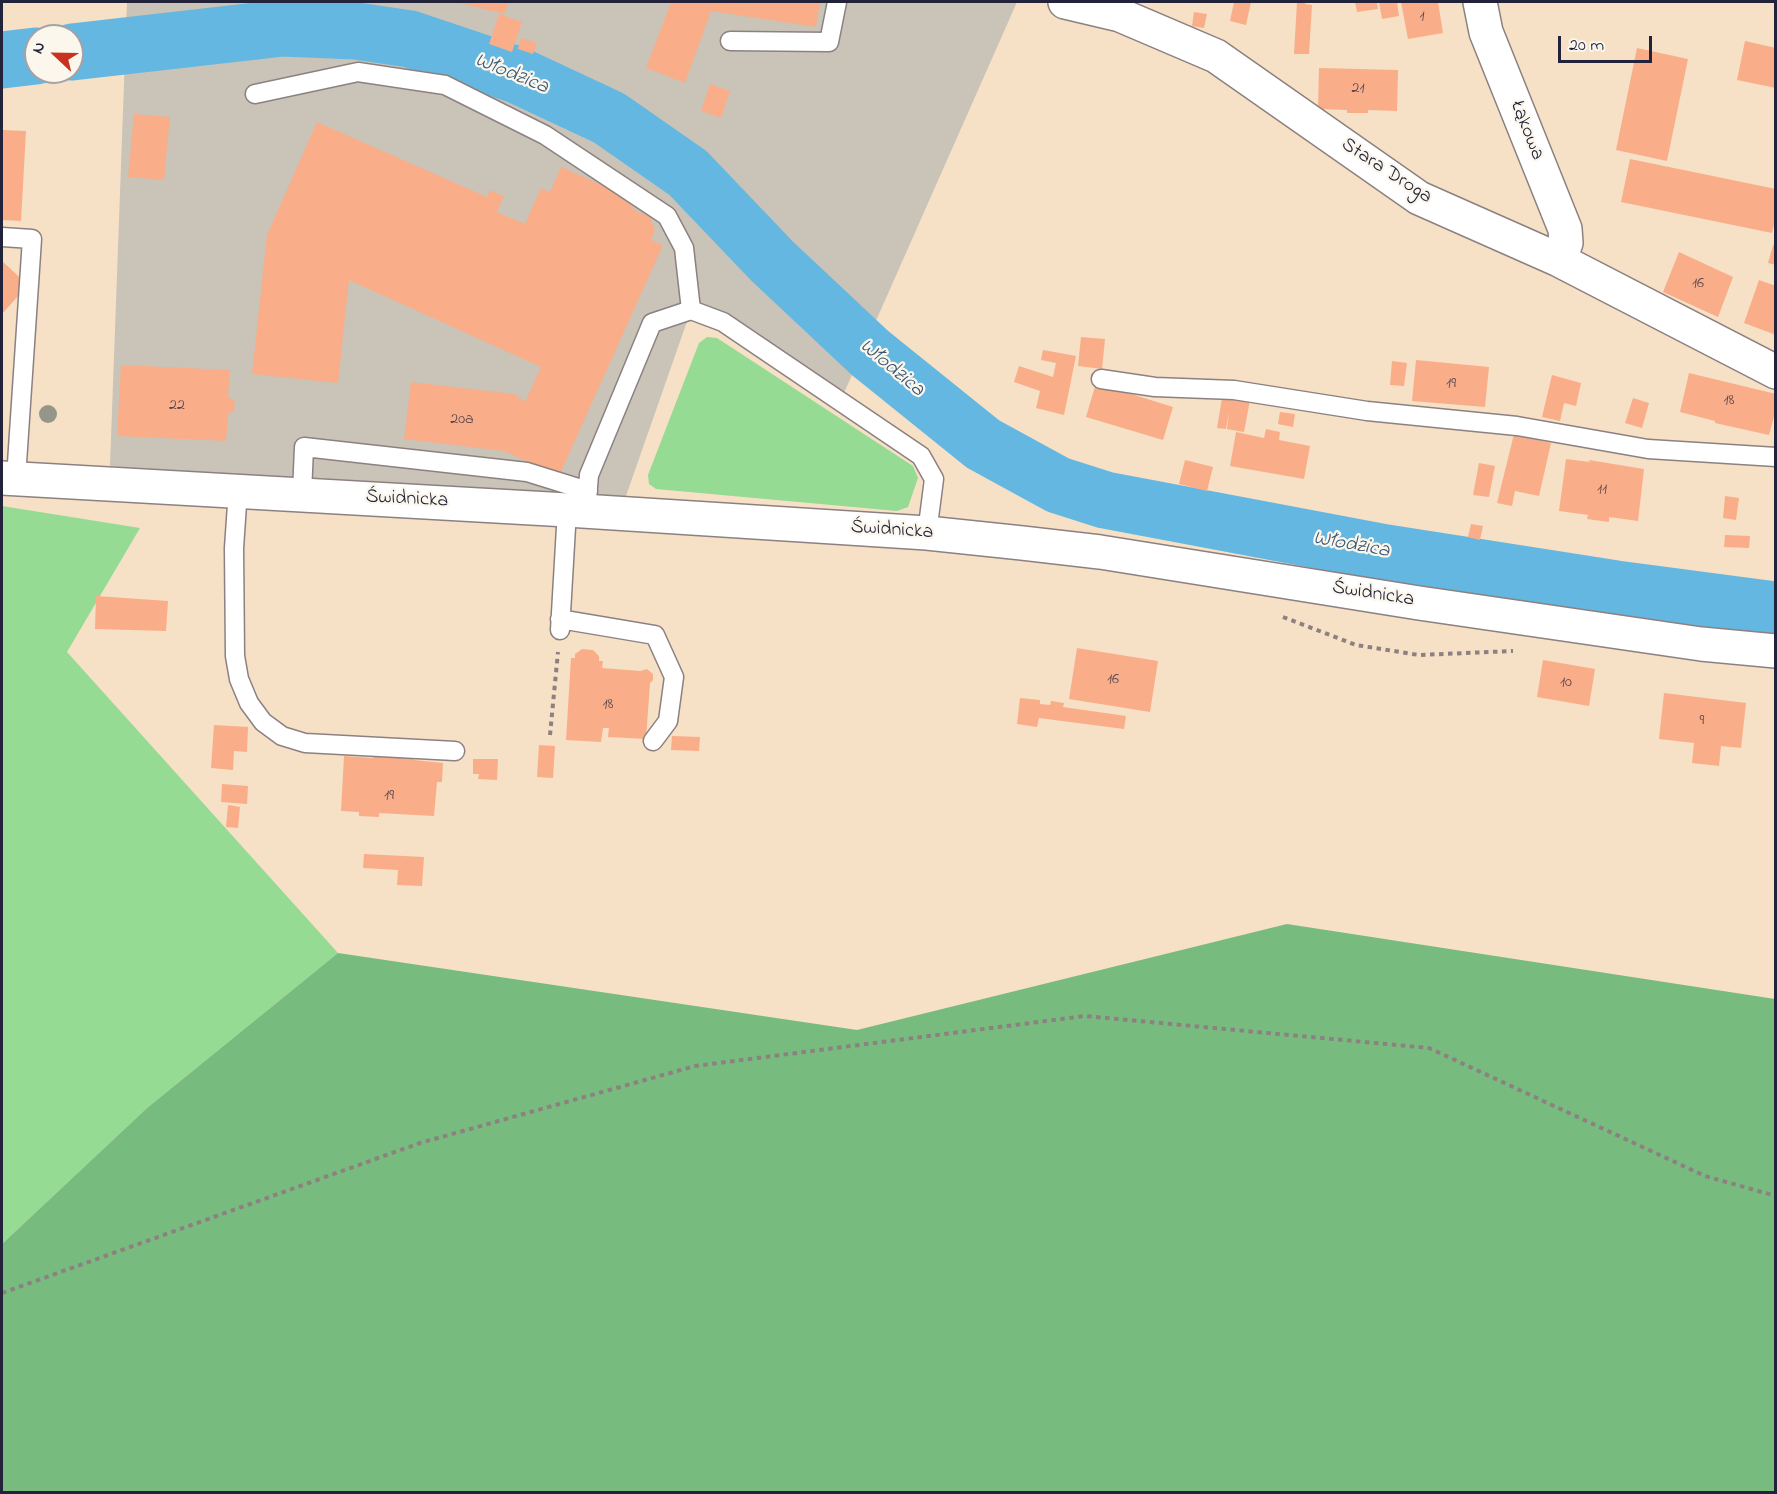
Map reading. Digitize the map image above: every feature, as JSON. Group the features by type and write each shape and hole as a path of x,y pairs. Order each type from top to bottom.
{"street":[{"name":"Stara Droga","path":"1065,2 1120,15 1216,56 1419,198 1559,260 1776,372"},
{"name":"Łąkowa","path":"1480,2 1486,32 1564,229 1566,243 1559,260"},
{"name":"Świdnicka","path":"9,478 302,494 580,504 927,534 1100,552 1419,603 1701,644 1776,651"}],"lane":[{"path":"730,41 829,42 837,2"},
{"path":"255,94 358,72 445,85 545,135 667,216 684,248 691,310"},
{"path":"2,237 32,239 9,478"},
{"path":"653,741 668,722 674,677 656,634 560,625 580,504 589,475 652,323 691,310 723,322 921,456 934,479 927,534"},
{"path":"1101,379 1155,387 1234,390 1367,411 1517,426 1648,449 1776,457"},
{"path":"302,494 304,447 527,472 580,504"},
{"path":"238,490 234,548 235,656 242,687 249,703 263,722 282,736 305,743 454,751"}],"path":[{"path":"550,735 560,625"},
{"path":"1310,627 1356,645 1419,655 1519,651"},
{"path":"2,1293 420,1143 695,1066 1085,1017 1429,1048 1705,1176 1776,1196"}],"shaded area":[{"path":"127,2 1017,2 840,402 691,310 620,513 110,466"}],"green space":[{"path":"707,337 717,338 913,466 918,478 908,507 897,511 656,489 649,484 648,475 699,343"},
{"path":"2,506 140,528 67,652 338,953 147,1108 2,1244"},
{"path":"1287,924 1775,999 1775,1492 2,1492 2,1244 147,1108 338,953 857,1030"}],"building":[{"path":"455,2 508,2 505,14"},
{"path":"671,2 820,2 816,27 711,11 685,83 646,68"},
{"path":"1234,2 1251,2 1246,25 1230,21"},
{"path":"1297,2 1312,5 1309,54 1294,54"},
{"path":"1355,2 1377,2 1378,9 1357,12"},
{"path":"1379,2 1397,2 1399,16 1382,19"},
{"path":"1401,2 1438,2 1443,33 1408,39"},
{"path":"1194,12 1207,14 1204,28 1192,26"},
{"path":"499,14 522,22 512,52 489,44"},
{"path":"521,38 537,43 533,54 518,49"},
{"path":"1745,41 1776,48 1776,88 1737,80"},
{"path":"1637,48 1688,59 1667,161 1616,150"},
{"path":"1319,68 1398,70 1397,111 1368,110 1368,113 1347,113 1347,110 1318,109"},
{"path":"710,84 730,91 721,118 701,111"},
{"path":"134,114 170,117 164,180 128,177"},
{"path":"317,122 487,197 490,190 504,196 497,212 525,224 541,188 550,192 561,167 627,196 634,210 650,217 655,230 651,240 663,245 559,476 504,451 404,439 411,382 515,394 525,402 541,367 349,280 338,383 252,374 267,235"},
{"path":"2,130 26,131 21,221 2,220"},
{"path":"1630,159 1776,189 1776,216 1772,233 1621,202"},
{"path":"1773,245 1776,246 1776,265 1768,263"},
{"path":"1679,252 1733,277 1718,317 1663,292"},
{"path":"2,261 28,285 2,314"},
{"path":"1759,280 1776,286 1776,335 1744,323"},
{"path":"1081,337 1105,339 1102,369 1078,366"},
{"path":"1043,350 1076,356 1064,415 1036,408 1040,391 1014,382 1019,366 1053,377 1056,363 1041,360"},
{"path":"1416,360 1489,367 1485,407 1412,401"},
{"path":"1392,361 1407,363 1404,386 1390,385"},
{"path":"121,365 230,370 228,397 235,401 234,411 228,414 226,441 117,436"},
{"path":"1689,373 1776,394 1776,409 1769,435 1715,423 1715,421 1680,412"},
{"path":"1552,375 1581,383 1576,406 1564,403 1560,421 1542,417"},
{"path":"1096,383 1173,407 1163,440 1086,417"},
{"path":"1232,396 1250,400 1244,432 1227,429 1229,412 1226,429 1217,428 1222,398 1232,399"},
{"path":"1633,398 1649,403 1642,428 1625,423"},
{"path":"1280,412 1295,414 1293,427 1278,424"},
{"path":"1266,429 1280,432 1279,440 1310,446 1304,479 1230,466 1236,432 1264,438"},
{"path":"1514,434 1551,443 1539,496 1515,491 1512,506 1497,503"},
{"path":"1566,459 1590,462 1589,460 1644,469 1638,521 1609,517 1609,522 1587,519 1588,515 1559,511"},
{"path":"1185,460 1213,467 1207,491 1179,484"},
{"path":"1479,463 1495,466 1489,497 1473,495"},
{"path":"1725,496 1739,498 1736,520 1723,518"},
{"path":"1471,524 1483,526 1480,540 1468,537"},
{"path":"1725,535 1750,536 1749,548 1724,547"},
{"path":"96,596 168,601 166,631 95,629"},
{"path":"1077,648 1158,661 1150,712 1069,699"},
{"path":"582,649 593,650 599,656 599,661 603,661 602,668 640,671 647,669 653,674 653,680 650,683 646,739 608,737 609,728 603,728 601,742 566,740 571,658 575,658 575,654"},
{"path":"1543,660 1595,669 1589,706 1537,697"},
{"path":"1664,693 1746,703 1741,748 1721,746 1719,766 1692,763 1694,743 1659,739"},
{"path":"1020,698 1040,700 1040,704 1050,705 1051,701 1064,703 1063,707 1126,716 1124,729 1039,718 1037,727 1017,724"},
{"path":"214,725 248,727 247,752 234,751 233,770 211,768"},
{"path":"672,736 700,737 699,751 671,750"},
{"path":"539,745 555,746 553,778 537,777"},
{"path":"373,755 443,763 442,782 437,782 434,816 379,813 379,817 359,816 359,812 341,811 344,756 373,758"},
{"path":"473,759 498,759 497,780 478,779 479,774 473,774"},
{"path":"222,784 248,786 247,804 221,802"},
{"path":"228,805 240,807 238,828 226,827"},
{"path":"364,854 424,857 422,886 397,885 398,870 363,868"}],"waterway":[{"name":"Włodzica","path":"84,51 283,28 356,31 410,39 517,75 609,118 688,173 772,261 870,353 983,444 1058,485 1105,500 1386,553 1616,589 1776,610"},
{"name":"Włodzica","path":"2,60 24,57"}]}
